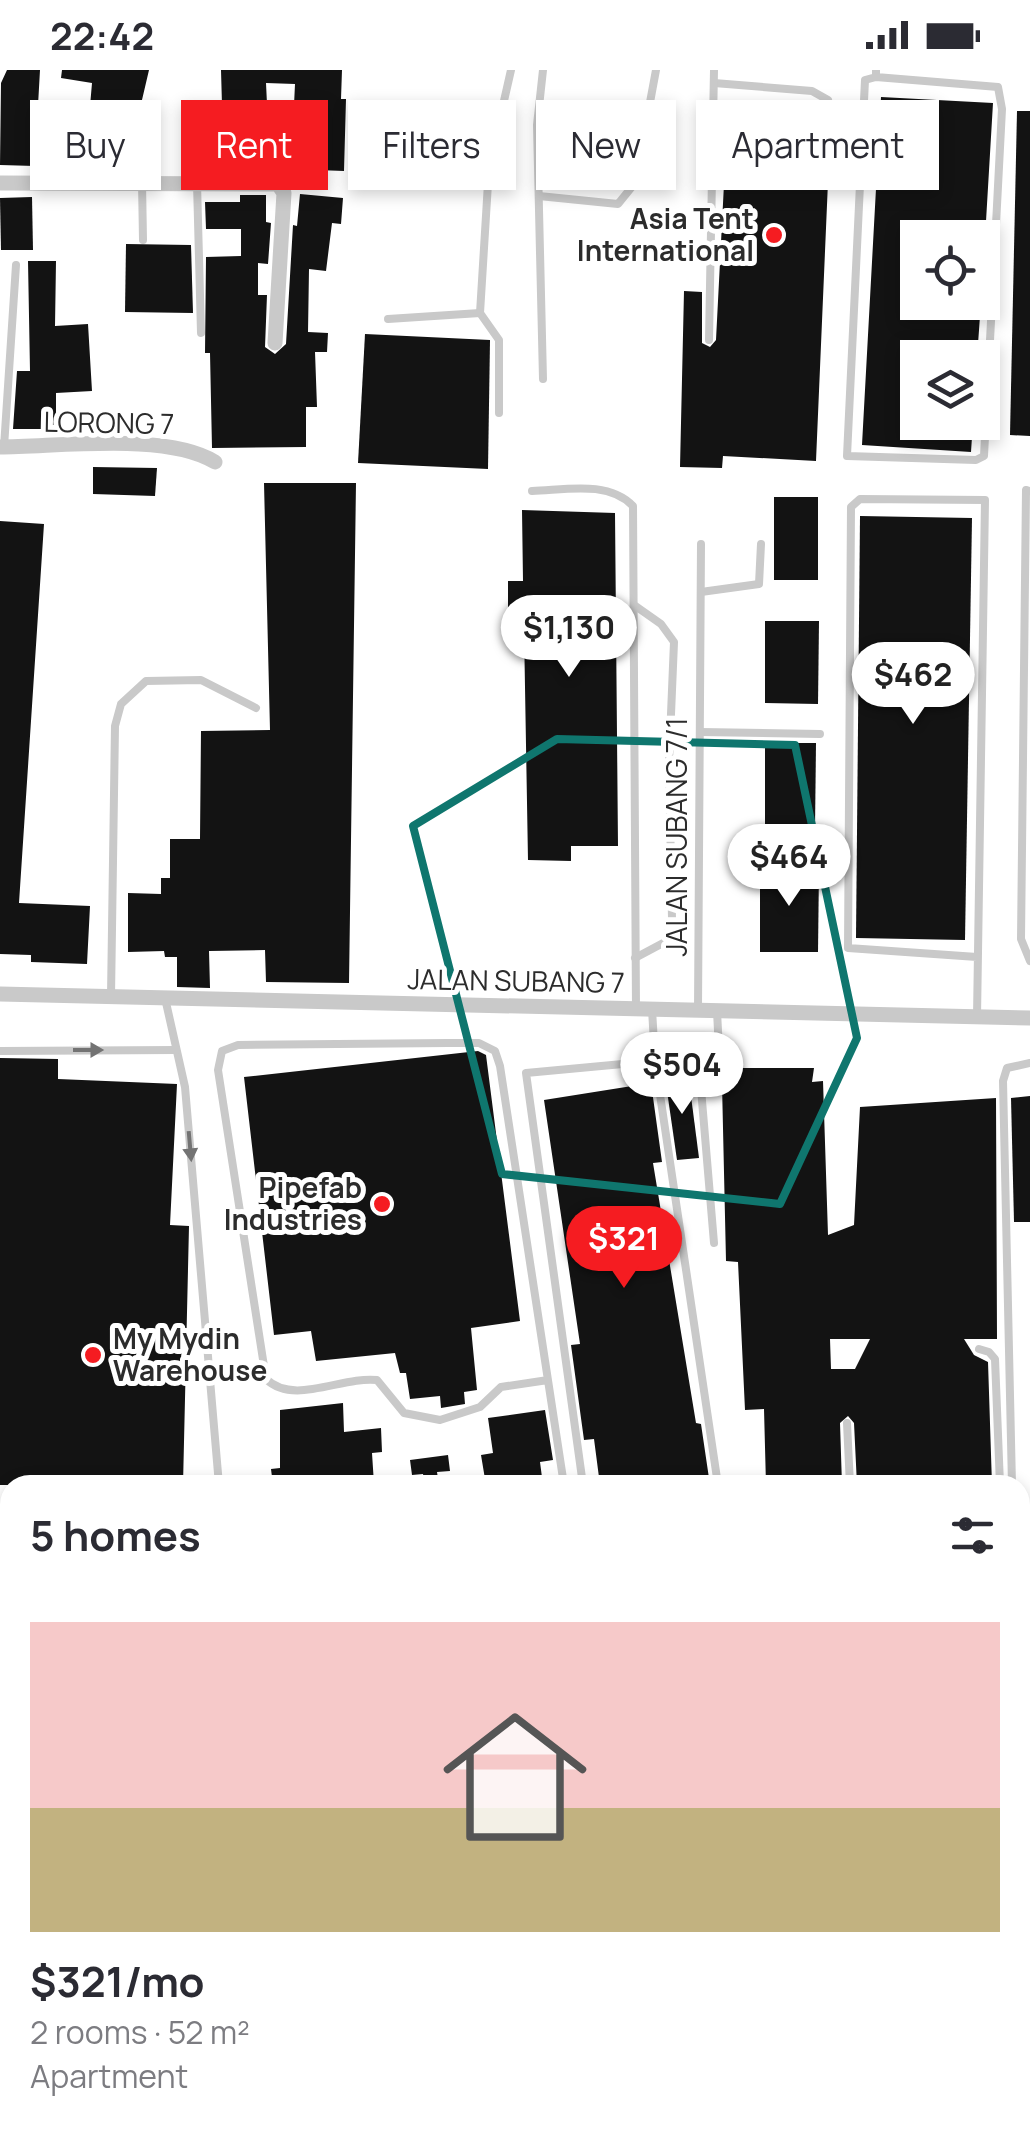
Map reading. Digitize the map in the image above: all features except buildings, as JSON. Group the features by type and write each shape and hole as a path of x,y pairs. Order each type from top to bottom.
{"street":[{"path":"0,183 30,183"},
{"path":"275,343 282,190"},
{"name":"LORONG 7","path":"2,447 142,445 190,449 214,462"},
{"name":"JALAN SUBANG 7","path":"0,994 1030,1018"}],"lane":[{"path":"499,413 499,340 480,314 488,166 511,70"},
{"path":"543,70 538,124 543,379"},
{"path":"651,100 656,70"},
{"path":"709,340 714,70"},
{"path":"876,74 998,87 1002,109 984,456 976,460 848,456 865,80 876,74"},
{"path":"714,83 812,91 828,100"},
{"path":"142,190 143,240"},
{"path":"198,190 201,334"},
{"path":"539,196 618,204 629,190"},
{"path":"2,447 16,265"},
{"path":"388,320 480,314"},
{"path":"532,491 606,489 621,494 633,506 635,958 655,1061 717,1475"},
{"path":"1030,490 1026,490 1021,939 1030,961"},
{"path":"977,957 848,948 851,507 860,499 985,500 977,1017"},
{"name":"JALAN SUBANG 7/1","path":"698,1010 702,544"},
{"path":"701,592 759,584 761,544"},
{"path":"634,604 661,624 674,642 669,762 672,919 665,942 635,958"},
{"path":"111,996 114,726 120,704 146,681 201,680 256,708"},
{"path":"700,732 820,734"},
{"path":"165,998 185,1087 217,1475"},
{"path":"714,1243 700,1076 720,1070 717,1011"},
{"path":"548,1380 501,1388 480,1407 440,1420 404,1413 377,1380 361,1378 302,1390 274,1388 266,1380 218,1070 222,1051 238,1046 448,1043 479,1043 495,1051 548,1380 562,1475"},
{"path":"0,1050 176,1050"},
{"path":"582,1475 526,1072 655,1061"},
{"path":"1012,1475 1003,1080 1006,1068 1030,1062"},
{"path":"979,1349 990,1352 995,1360 1000,1475"},
{"path":"847,1423 850,1475"}],"highlighted area":[{"path":"557,739 795,745 857,1038 780,1204 502,1174 413,826"}],"place":[{"name":"Asia Tent International","path":"774,235"},
{"name":"Pipefab Industries","path":"382,1204"},
{"name":"My Mydin Warehouse","path":"93,1355"}]}
